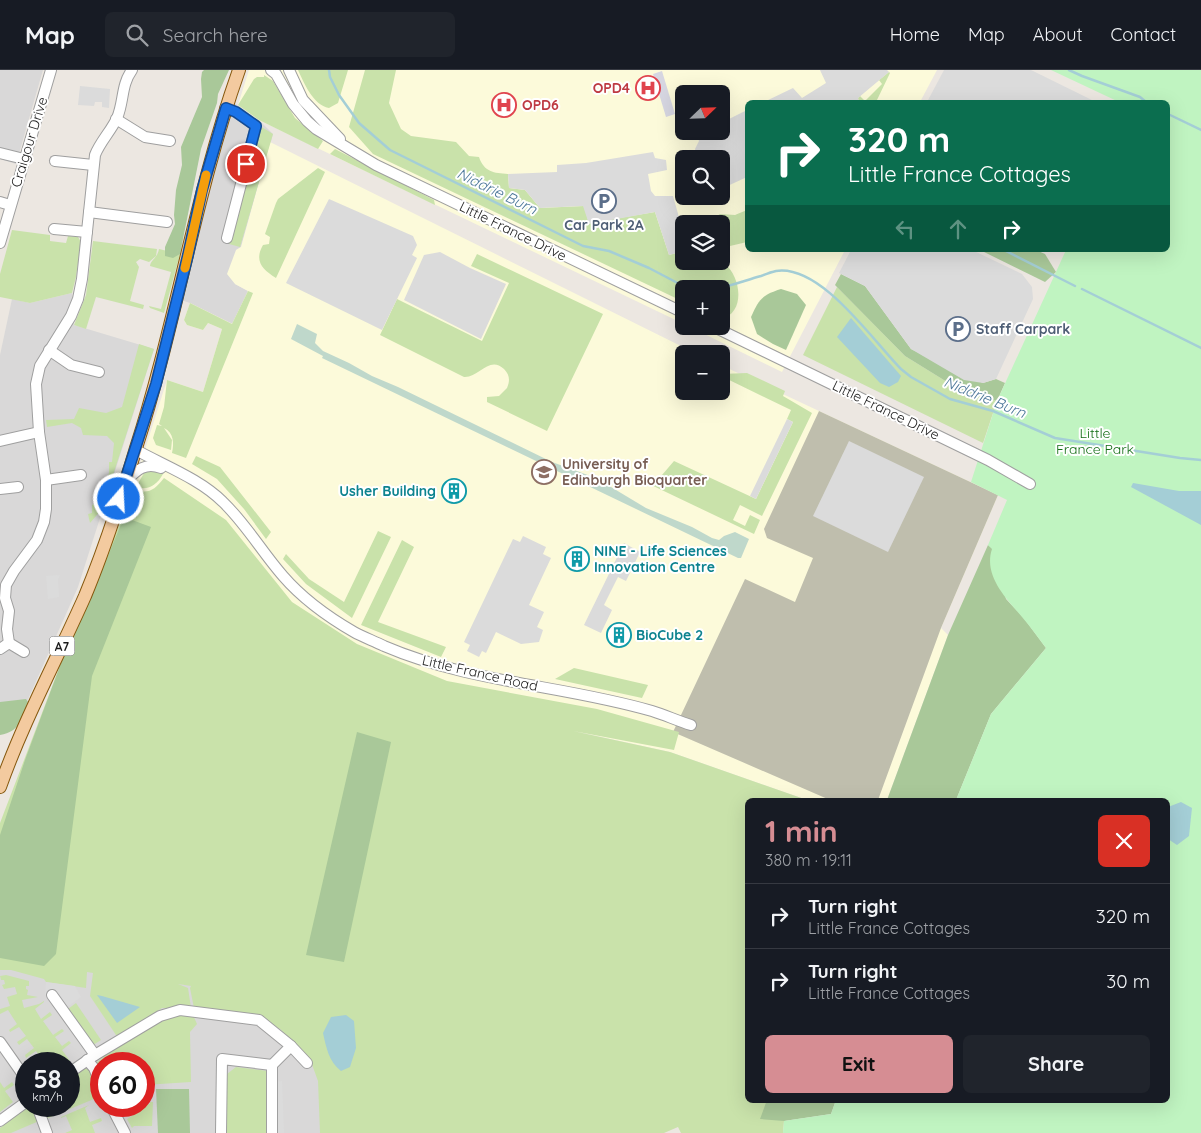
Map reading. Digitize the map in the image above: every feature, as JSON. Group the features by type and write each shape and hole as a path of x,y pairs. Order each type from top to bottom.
{"main road":[{"name":"A7","path":"0,787 18,742 86,593 136,450 171,326 202,190 239,70"}],"street":[{"name":"Craigour Drive","path":"0,243 5,204 24,159 50,70"},
{"path":"24,652 9,642 7,628 9,612 5,598 6,585 42,532 46,509 46,480 39,432 36,384 40,366 71,316 78,299 82,279 93,164 98,147 116,119 124,86 132,70"},
{"name":"Little France Drive","path":"271,70 276,74 293,104 307,121 316,129 376,165 675,309"},
{"name":"Little France Drive","path":"289,70 302,100 345,146"},
{"path":"226,108 236,112 256,126 227,238"},
{"path":"116,119 145,137 170,141"},
{"path":"0,153 24,159"},
{"path":"55,161 93,164"},
{"path":"89,212 167,222"},
{"path":"54,229 86,232"},
{"name":"Little France Drive","path":"730,335 988,460 1030,484"},
{"path":"49,350 71,365 98,372"},
{"path":"0,441 39,432"},
{"name":"Little France Road","path":"136,450 183,475 222,501 244,525 283,576 336,622 356,633 403,654 447,669 652,711 691,725"},
{"name":"Little France Road","path":"125,482 145,465 156,466 183,475"},
{"path":"46,480 80,475"},
{"path":"0,489 18,487"},
{"path":"0,649 9,642"},
{"path":"52,995 90,1055"},
{"path":"99,1052 160,1016 180,1010 259,1020 291,1046 308,1064"},
{"path":"0,1042 15,1063"},
{"path":"272,1133 272,1065 291,1046"},
{"path":"221,1133 222,1059 272,1065"},
{"path":"0,1121 15,1110"},
{"path":"41,1117 47,1133"},
{"path":"117,1117 125,1133"}],"shaded area":[{"path":"0,70 43,70 16,164 0,159"},
{"path":"249,70 937,70 921,100 745,100 745,252 844,252 782,372 706,335 730,335 730,280 675,280 675,320 259,120 238,105"},
{"path":"820,70 887,70 889,72 858,98 858,100 768,100 793,88 802,98 826,83"},
{"path":"944,70 1031,70 1092,100 928,100"},
{"path":"662,71 675,114 666,117 653,74"},
{"path":"80,86 110,89 109,108 102,107 102,102 95,102 94,106 78,105"},
{"path":"233,102 259,120 273,134 241,247 236,250 235,284 248,291 233,324 181,300 213,167"},
{"path":"745,111 745,178 730,185 730,150 695,150 699,141 730,140 730,118"},
{"name":"University of Edinburgh Bioquarter","path":"270,142 679,345 675,345 675,400 730,400 730,369 998,495 941,628 948,635 888,798 801,798 670,752 542,724 450,714 128,503 167,380 203,392 222,329 208,323 203,330 187,325 184,320 190,303 232,324 248,291 235,284 227,274 236,250 241,247"},
{"name":"Car Park 2A","path":"653,152 655,158 666,160 667,170 648,174 651,191 655,196 673,196 678,215 675,215 675,253 669,255 655,212 589,224 583,206 540,208 525,190 509,188 508,174 557,172 557,165 586,163"},
{"path":"329,199 413,236 417,245 412,255 417,258 382,330 286,283"},
{"path":"440,252 506,284 481,339 404,300 424,255"},
{"name":"Staff Carpark","path":"850,252 976,252 1022,274 1032,287 1033,299 996,379 983,383 964,380 911,349 865,286 839,273"},
{"path":"72,293 74,325 154,349 78,587 25,706 0,708 0,355 12,299 30,303"},
{"path":"819,411 998,495 941,628 879,798 825,798 673,732 745,579 795,602 813,558 767,538 764,529"},
{"path":"787,419 793,422 756,499 750,496"},
{"path":"849,441 924,477 888,552 813,516"},
{"path":"523,536 546,547 543,554 551,558 529,605 544,612 537,627 543,630 539,642 521,644 496,632 486,653 482,651 479,657 467,651 470,645 464,642 513,539 520,542"},
{"path":"624,543 640,552 626,581 618,577 604,605 612,610 601,633 584,625"},
{"path":"60,575 58,579 59,597 48,599 46,576"},
{"path":"0,958 285,999 397,1133 0,1133"},
{"path":"46,982 75,986 81,997 63,1010 52,995 45,995"},
{"path":"282,1081 284,1133 277,1133 275,1082"}],"green space":[{"path":"204,70 229,70 218,94 217,103 201,149 180,254 173,258 165,256 165,247 175,224 176,190 182,165 181,147 202,97 201,79"},
{"path":"298,70 348,70 338,103 329,108 318,103 310,93"},
{"path":"365,70 396,70 389,103 401,129 411,136 456,142 469,156 479,157 484,166 490,171 508,174 509,188 525,190 540,208 584,206 589,223 655,212 669,255 675,253 675,270 730,270 735,277 738,294 734,310 730,314 730,280 675,280 675,298 373,154 349,127"},
{"name":"Little France Park","path":"1051,70 1201,70 1201,1133 783,1133 784,1121 831,1114 835,1103 1170,1103 1170,798 957,798 991,714 1046,648 1004,595 994,578 991,568 992,549 988,545 1007,500 971,482 997,401 1065,252 1170,252 1170,100 1115,100"},
{"path":"890,73 877,100 866,100 882,84 879,80"},
{"path":"264,75 273,81 295,118 323,141 318,149 259,120 238,105 254,79 264,77"},
{"path":"260,126 273,134 240,247 229,244"},
{"path":"335,149 434,200 435,205 330,154"},
{"path":"318,168 325,172 276,278 263,268 259,256 263,245 269,244 270,237 265,234 276,203 278,199"},
{"path":"745,211 745,242 730,246 730,215 718,215 720,214 735,215"},
{"path":"12,230 50,235 50,241 66,243 68,236 78,237 81,242 72,293 30,303 0,297 0,274"},
{"path":"93,241 157,249 156,256 149,262 140,259 136,262 139,267 130,301 144,305 143,309 96,297 86,329 74,325 86,295"},
{"path":"159,249 180,254 164,313 149,306 161,309 171,272 150,266"},
{"path":"984,252 1040,252 1045,254 1056,272 1045,282"},
{"path":"477,254 603,314 547,431 487,402 487,397 499,396 508,385 509,378 504,369 499,365 494,364 464,377 380,335 397,299 482,341 509,283 471,266"},
{"path":"841,274 865,286 911,349 983,383 996,379 1005,383 997,401 960,390 905,356 835,285"},
{"path":"837,287 905,356 960,390 997,401 983,443 803,355"},
{"path":"781,289 797,294 806,305 786,350 757,334 751,317 762,298 769,293"},
{"path":"248,291 253,293 186,458 172,453 173,446 172,439 170,433 164,428 172,440 171,450 156,445 153,438 157,425 162,426 159,424 164,407 167,380 203,392 222,329 208,323 203,330 187,325 184,320 190,303 232,324"},
{"path":"297,324 317,334 315,343 323,351 552,462 596,478 646,508 692,527 712,538 719,540 735,532 749,539 741,558 322,358 323,356 291,339"},
{"path":"139,344 154,349 102,509 90,523 88,514 92,513 92,505 99,502 109,473 109,462 112,462 114,443 107,436 83,435 81,428 72,423 47,427 46,420 74,419 79,408 106,413 122,407"},
{"path":"747,373 785,391 783,396 812,413 762,516 740,505 733,520 745,526 750,515 760,520 754,534 647,483 651,476 656,478 662,475 674,461 756,499 793,422 787,419 791,410 730,380 730,374"},
{"path":"196,456 220,467 271,532 266,539 244,509 217,479 192,464"},
{"path":"150,470 163,474 158,481 148,488 136,487 144,473"},
{"path":"164,478 226,520 292,602 357,644 447,681 597,709 679,732 674,750 573,731 670,752 801,798 745,798 745,1103 829,1103 784,1121 783,1133 681,1133 678,1127 664,1133 320,1133 318,1081 310,1059 280,1029 260,1019 194,1008 191,986 178,984 188,988 191,1008 162,1008 118,1038 90,996 93,973 87,972 86,988 46,982 44,979 11,970 0,970 0,823 63,658 134,490 144,492 157,486"},
{"path":"124,517 151,527 92,676 56,954 44,966 0,958 0,835 25,760 63,658"},
{"path":"378,531 391,537 352,618 306,584 283,559 286,554 309,579 344,602"},
{"path":"402,540 414,547 378,622 446,647 441,657 361,625"},
{"path":"988,545 993,549 1006,599 1023,617 1046,648 991,714 957,798 888,798 948,635"},
{"path":"574,668 648,685 642,698 555,679"},
{"path":"26,699 28,702 19,724 12,731 0,735 0,702"},
{"path":"357,732 391,742 344,962 306,955"},
{"path":"6,975 29,981 29,986 26,986 28,990 27,995 38,997 22,1000 24,1008 44,1001 35,1009 41,1019 50,1012 52,1015 43,1021 53,1035 62,1029 64,1031 55,1037 62,1046 69,1041 71,1043 62,1050 63,1052 29,1052 34,1048 27,1039 19,1045 17,1042 26,1036 19,1027 10,1032 9,1030 17,1024 8,1010 0,1014 0,1009 10,1006 7,997 17,994 15,987 4,989 2,985 5,984 4,980 1,980 0,976"},
{"path":"76,1003 101,1040 93,1045 68,1009"},
{"path":"181,1014 193,1015 197,1024 190,1032 191,1082 155,1084 155,1052 110,1052 147,1029"},
{"path":"236,1067 268,1071 269,1133 227,1133 227,1074"},
{"path":"80,1069 90,1070 90,1101 80,1105"},
{"path":"0,1082 4,1088 12,1082 14,1085 5,1091 13,1102 0,1112"},
{"path":"156,1089 189,1089 190,1133 158,1133"},
{"path":"766,1103 835,1103 831,1114 784,1121 760,1119"},
{"path":"89,1105 85,1108 90,1122 101,1118 102,1121 92,1125 95,1133 65,1133 72,1130 66,1117 80,1117 80,1109"},
{"path":"15,1117 37,1117 39,1121 11,1133 0,1133 0,1128"},
{"path":"130,1117 152,1117 152,1126 134,1126 132,1128 127,1119"}],"water":[{"path":"851,318 901,376 898,382 889,387 880,383 837,337"},
{"path":"1133,483 1179,491 1201,491 1201,525 1131,487"},
{"path":"1181,802 1192,808 1189,836 1177,845 1170,840 1170,806"},
{"path":"97,995 102,996 140,1007 117,1023"},
{"path":"346,1015 354,1021 356,1048 350,1067 341,1071 331,1059 323,1033 331,1017"}],"waterway":[{"name":"Niddrie Burn","path":"329,70 330,77 339,95 359,123 390,150 583,246 609,251 675,282"},
{"path":"1069,70 1144,100"},
{"path":"1170,115 1201,130"},
{"path":"1008,252 1075,286"},
{"name":"Niddrie Burn","path":"730,285 776,271 793,272 811,279 845,307 901,369 911,377 950,399 993,411 1055,438 1201,460"},
{"path":"1082,289 1201,348"}],"slow traffic":[{"path":"185,268 206,175"}],"place":[{"name":"OPD4","path":"648,88"},
{"name":"OPD6","path":"504,105"},
{"name":"Car Park 2A","path":"604,201"},
{"name":"Staff Carpark","path":"958,329"},
{"name":"University of Edinburgh Bioquarter","path":"544,472"},
{"name":"Usher Building","path":"454,491"},
{"name":"NINE - Life Sciences Innovation Centre","path":"577,559"},
{"name":"BioCube 2","path":"619,635"}],"route":[{"path":"119,499 156,384 202,190 226,108 236,112 256,126 246,164"}]}
